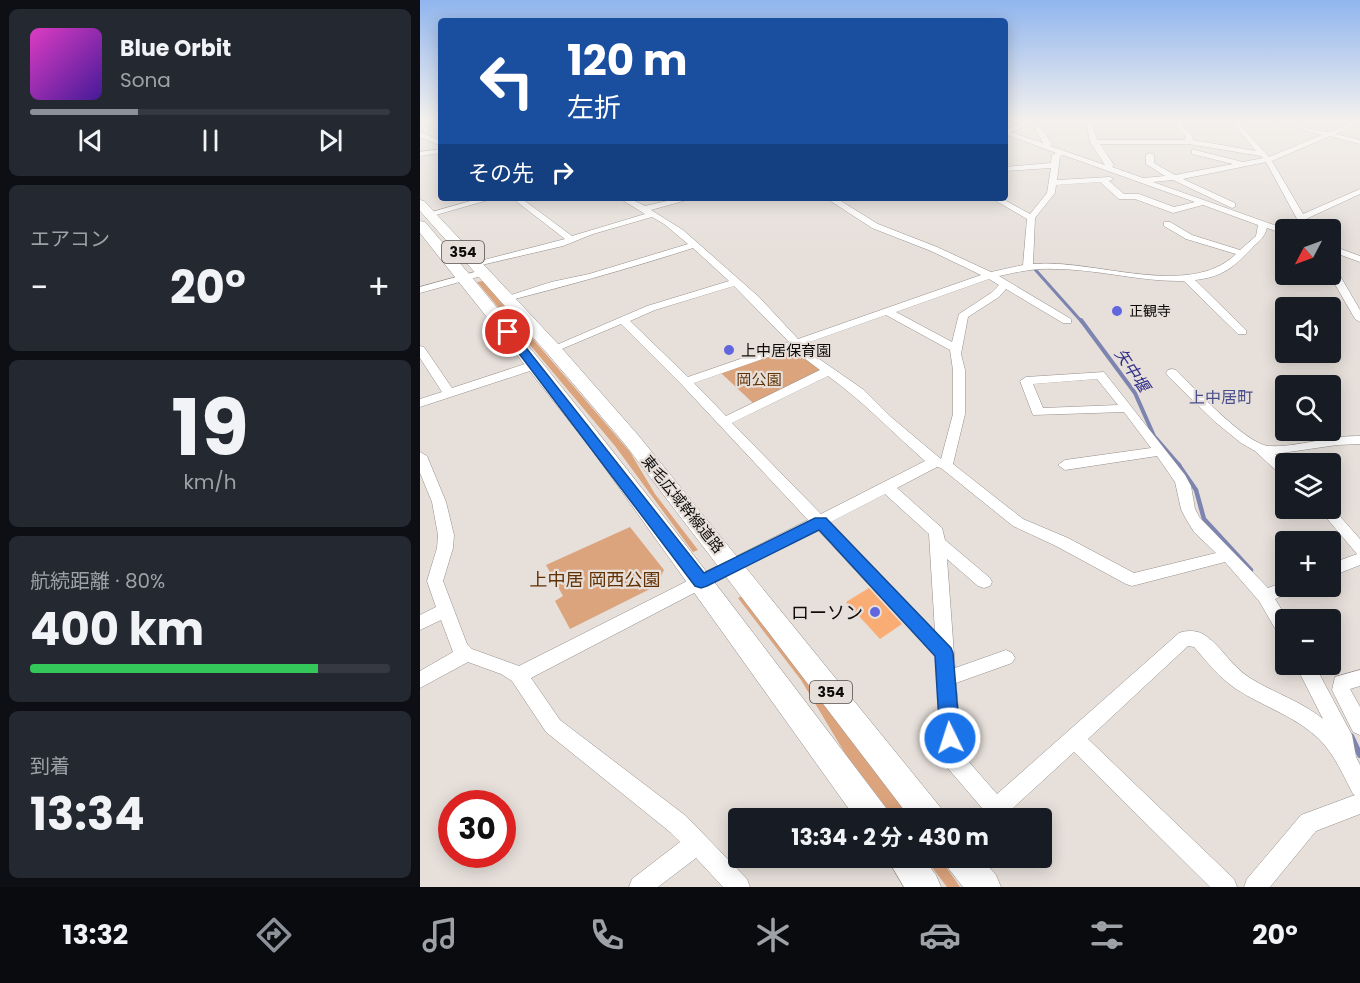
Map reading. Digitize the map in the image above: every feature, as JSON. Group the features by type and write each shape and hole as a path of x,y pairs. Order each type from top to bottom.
{"highway":[{"name":"東毛広域幹線道路","path":"423,214 473,271 535,365 701,582 867,808"},
{"name":"東毛広域幹線道路","path":"473,271 507,298 631,439 921,808"},
{"path":"968,868 984,887"}],"street":[{"path":"1088,162 1275,228"},
{"path":"1104,168 1110,165 1108,162"},
{"path":"1150,162 1173,177 1234,206 1238,210 1233,214"},
{"path":"1235,162 1242,164"},
{"path":"1141,181 1247,162"},
{"path":"1268,162 1301,218 1360,191"},
{"path":"1008,169 1054,165 1051,193 1030,218 1028,266"},
{"path":"1052,183 1128,177"},
{"path":"1102,180 1122,197 1136,196 1173,210 1202,203"},
{"path":"423,214 477,201"},
{"path":"520,201 571,239"},
{"path":"629,201 667,222 736,282 797,341 808,356 860,393 886,420 1006,511 1011,518 1033,532 1060,541 1132,580 1228,555"},
{"path":"420,290 560,244 648,211 665,201"},
{"path":"835,201 874,226 934,249 990,275 1067,321"},
{"path":"1000,201 1030,218"},
{"path":"1167,224 1200,242 1241,254"},
{"path":"686,382 797,341 990,275 1028,266 1062,266 1124,275 1186,277 1218,272 1227,268 1260,237 1263,224"},
{"path":"1260,237 1275,239"},
{"path":"507,298 555,284 591,277 694,246"},
{"path":"1341,252 1360,259"},
{"path":"1186,277 1242,332"},
{"path":"553,349 651,308 736,282"},
{"path":"519,675 941,463 956,436 960,370 955,348 963,316 995,295 1005,284"},
{"path":"1340,285 1360,319"},
{"path":"886,311 955,348"},
{"path":"623,320 686,382 944,653"},
{"path":"420,349 449,393"},
{"path":"420,403 535,365"},
{"path":"723,422 828,371"},
{"path":"1172,373 1239,435 1261,449 1275,462"},
{"path":"1126,408 1038,412 1026,381 1100,375 1160,451 1181,480 1188,509 1196,523 1228,555 1275,592"},
{"path":"1261,449 1347,439 1360,440"},
{"path":"1065,465 1160,451"},
{"path":"420,456 439,502 446,534 445,548 435,581 460,648 466,654 507,668 519,675 553,726 678,824 739,887"},
{"path":"888,488 937,532 952,758 987,808"},
{"path":"1334,519 1360,549"},
{"path":"938,542 984,582"},
{"path":"1341,567 1360,559"},
{"path":"420,623 446,610"},
{"path":"997,808 1185,638 1199,640 1225,670 1244,684 1303,714 1327,734 1356,773"},
{"path":"420,680 466,654"},
{"path":"946,679 1006,658"},
{"path":"1310,675 1342,735 1356,773"},
{"path":"1360,678 1342,683 1341,690 1360,726"},
{"path":"1072,738 1226,887"},
{"path":"1255,887 1309,823 1360,804"},
{"path":"640,887 697,843"}],"green space":[{"path":"483,281 630,452 655,494 698,550 693,552 615,446 477,282"},
{"name":"岡公園","path":"792,345 820,370 818,373 753,403 721,373"},
{"name":"上中居 岡西公園","path":"630,527 664,570 656,586 570,629 555,601 563,596 546,565"},
{"path":"742,596 903,808 887,808 846,755 801,680 738,598"},
{"path":"933,868 947,868 960,887 947,887"}],"building":[{"name":"ローソン","path":"869,588 902,624 880,639 846,602"}],"waterway":[{"name":"矢中堰","path":"1032,266 1082,322"},
{"name":"矢中堰","path":"1081,320 1135,393 1154,436 1180,466"},
{"name":"矢中堰","path":"1178,464 1196,490 1204,519 1251,570"},
{"name":"矢中堰","path":"1351,736 1360,755"}],"place":[{"name":"正観寺","path":"1117,311"},
{"name":"上中居保育園","path":"729,350"},
{"name":"ローソン","path":"875,612"}],"district":[{"name":"上中居町","path":"1221,397"}],"route":[{"path":"508,332 602,450 701,582 820,522 944,653 950,738"}]}
